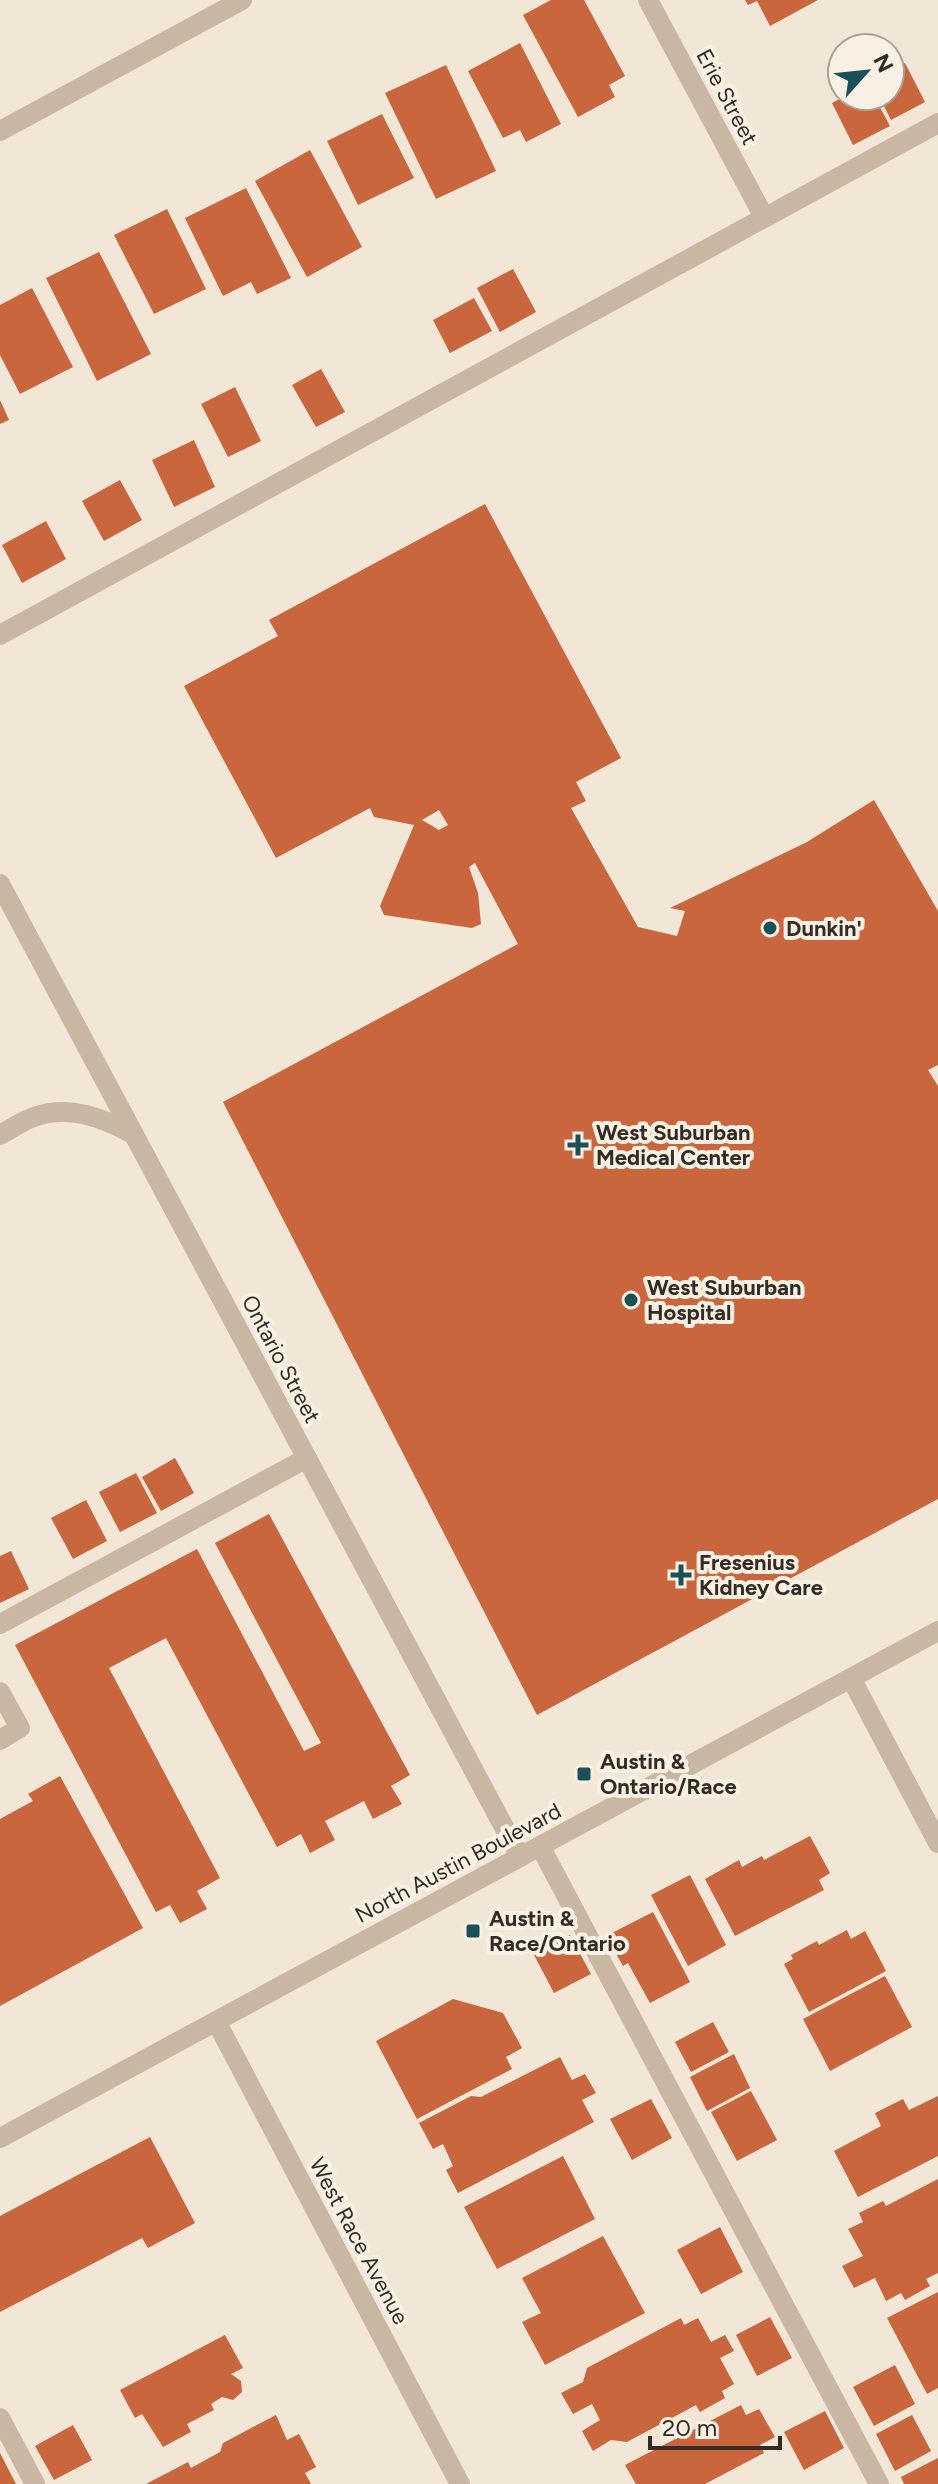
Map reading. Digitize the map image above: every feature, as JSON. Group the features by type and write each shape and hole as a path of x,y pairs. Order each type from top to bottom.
{"street":[{"path":"0,131 242,0"},
{"name":"Erie Street","path":"648,0 764,217"},
{"path":"0,635 938,123"},
{"name":"Ontario Street","path":"0,884 520,1857"},
{"path":"0,1135 34,1117 68,1113 85,1114 110,1122 133,1134"},
{"path":"0,1624 307,1458"},
{"name":"North Austin Boulevard","path":"0,2138 938,1631"},
{"path":"851,1678 938,1843"},
{"path":"0,1692 20,1728 0,1740"},
{"path":"540,1846 879,2484"},
{"name":"West Race Avenue","path":"216,2021 460,2484"},
{"path":"0,2418 35,2484"}],"building":[{"path":"551,0 584,0 625,76 609,85 615,97 578,117 523,15"},
{"path":"745,0 818,0 770,26 757,1 748,5"},
{"path":"520,43 561,124 526,142 520,130 503,138 468,71"},
{"path":"446,65 496,171 436,199 385,93"},
{"path":"906,65 925,102 891,120 887,112 906,112"},
{"path":"836,112 883,112 890,126 853,145"},
{"path":"382,114 414,178 358,205 327,141"},
{"path":"310,150 362,247 307,277 255,181"},
{"path":"246,188 291,278 257,294 251,282 223,296 185,218"},
{"path":"167,209 206,289 154,314 114,235"},
{"path":"99,252 151,354 97,381 46,278"},
{"path":"513,269 536,312 500,332 477,288"},
{"path":"32,288 73,367 20,394 0,355 0,305"},
{"path":"474,298 492,331 450,353 433,320"},
{"path":"321,369 345,412 316,427 292,385"},
{"path":"235,387 261,441 228,457 201,404"},
{"path":"0,400 9,420 0,424"},
{"path":"194,440 215,487 174,507 152,460"},
{"path":"120,480 142,520 104,541 82,501"},
{"name":"West Suburban Hospital","path":"485,504 621,758 576,782 586,801 571,808 638,927 677,936 685,911 670,908 807,842 874,800 938,911 938,1065 928,1070 938,1086 938,1499 537,1715 223,1102 518,944 475,863 469,867 478,893 481,924 472,928 384,915 380,906 414,825 374,817 370,808 276,858 184,686 278,636 269,620","holes":["439,810 448,825 439,830 422,820"]},
{"path":"46,521 66,559 22,583 2,545"},
{"path":"175,1458 194,1493 161,1511 142,1477"},
{"path":"136,1473 157,1513 120,1532 99,1492"},
{"path":"86,1500 107,1541 73,1559 51,1518"},
{"path":"269,1514 410,1775 391,1786 402,1804 373,1819 364,1801 325,1821 335,1840 310,1853 301,1834 277,1847 166,1638 109,1668 220,1878 197,1891 207,1909 180,1923 170,1905 156,1912 15,1645 197,1549 304,1751 321,1743 215,1543"},
{"path":"11,1551 29,1589 0,1603 0,1556"},
{"path":"60,1776 143,1928 0,2006 0,1819 33,1801 28,1794"},
{"path":"810,1836 830,1873 819,1880 824,1890 735,1936 705,1879 739,1860 742,1867 762,1856 764,1860"},
{"path":"690,1875 726,1945 688,1966 651,1895"},
{"path":"653,1912 690,1982 650,2003 628,1963 623,1966 606,1936"},
{"path":"847,1930 851,1939 865,1931 886,1971 809,2012 784,1964 793,1959 791,1955"},
{"path":"570,1935 591,1974 554,1993 534,1955"},
{"path":"885,1976 912,2027 830,2071 803,2019"},
{"path":"453,1999 503,2013 522,2048 506,2057 512,2069 417,2119 376,2041"},
{"path":"713,2022 729,2052 691,2072 675,2042"},
{"path":"734,2054 750,2088 707,2111 690,2077"},
{"path":"560,2057 572,2080 585,2074 596,2093 582,2100 594,2122 458,2193 446,2170 453,2166 443,2144 433,2149 419,2123 471,2096 481,2097"},
{"path":"751,2091 777,2140 737,2161 711,2112"},
{"path":"938,2096 938,2156 858,2197 834,2151 881,2126 875,2113 903,2099 909,2110"},
{"path":"651,2099 672,2138 632,2160 610,2119"},
{"path":"150,2137 195,2223 148,2248 142,2238 0,2312 0,2216"},
{"path":"563,2156 595,2219 497,2269 464,2207"},
{"path":"938,2179 938,2273 926,2279 930,2286 905,2300 901,2293 886,2301 875,2278 854,2288 842,2266 863,2256 848,2229 863,2222 859,2213 883,2201 886,2206"},
{"path":"720,2227 743,2272 701,2294 677,2250"},
{"path":"603,2236 645,2313 545,2365 522,2322 541,2313 522,2278"},
{"path":"938,2292 938,2388 927,2394 887,2318"},
{"path":"770,2317 792,2358 757,2376 736,2335"},
{"path":"681,2318 684,2325 698,2318 711,2342 725,2335 734,2351 720,2358 734,2384 722,2391 725,2398 700,2412 696,2405 627,2442 611,2440 593,2451 582,2431 600,2420 592,2404 573,2414 561,2393 583,2382 587,2368"},
{"path":"225,2335 243,2368 231,2374 241,2381 242,2392 233,2400 222,2397 211,2404 214,2410 187,2424 191,2432 163,2447 142,2414 135,2418 120,2390"},
{"path":"895,2365 915,2404 874,2426 853,2387"},
{"path":"741,2405 746,2415 759,2409 775,2437 760,2445 764,2453 705,2484 636,2484 625,2465"},
{"path":"825,2411 844,2448 804,2470 784,2432"},
{"path":"276,2415 287,2440 299,2434 316,2467 305,2473 311,2484 146,2484 188,2462 191,2468 220,2452 223,2443"},
{"path":"912,2415 931,2451 895,2471 876,2434"},
{"path":"73,2425 92,2460 54,2480 35,2446"},
{"path":"0,2453 16,2484 0,2484"},
{"path":"938,2458 938,2484 904,2484 901,2477"}],"place":[{"name":"Dunkin'","path":"770,928"},
{"name":"West Suburban Medical Center","path":"578,1145"},
{"name":"West Suburban Hospital","path":"631,1300"},
{"name":"Fresenius Kidney Care","path":"681,1575"},
{"name":"Austin & Ontario/Race","path":"584,1774"},
{"name":"Austin & Race/Ontario","path":"473,1931"}]}
